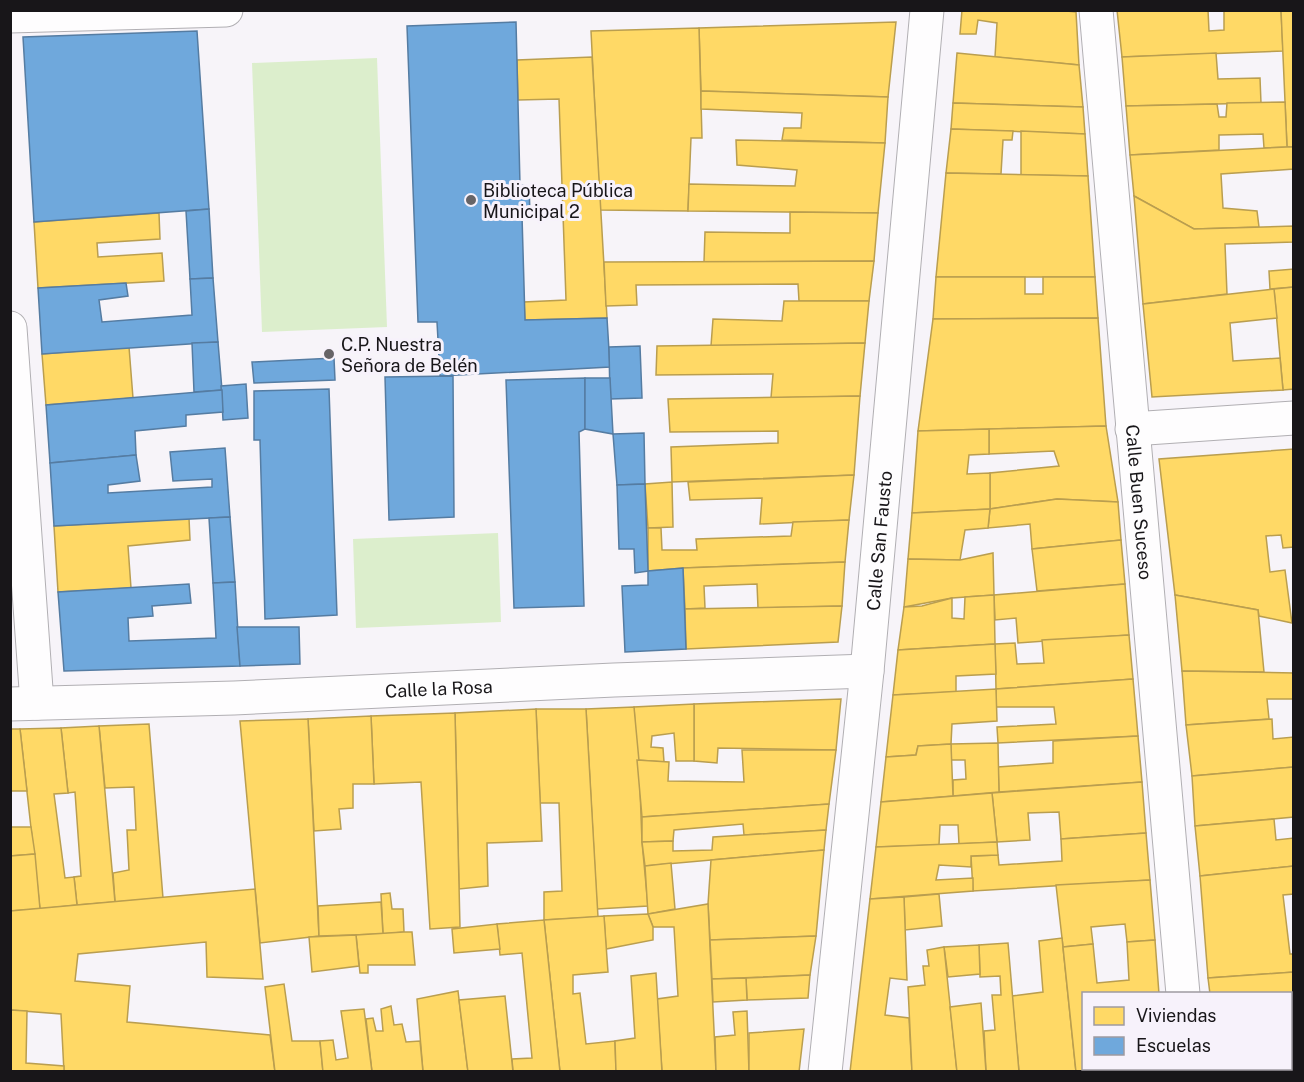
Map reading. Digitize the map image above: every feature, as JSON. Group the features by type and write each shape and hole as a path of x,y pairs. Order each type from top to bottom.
{"street":[{"path":"10,16 226,10"},
{"name":"Calle San Fausto","path":"825,1071 867,671 927,10"},
{"name":"Calle Buen Suceso","path":"1096,10 1183,992"},
{"path":"10,328 24,704"},
{"path":"1132,429 1293,418"},
{"name":"Calle la Rosa","path":"24,704 234,698 867,671"}],"green space":[{"path":"377,58 387,327 262,332 252,63"},
{"path":"498,533 501,622 356,628 353,539"}],"building: Viviendas":[{"path":"962,10 1076,12 1079,65 995,57 997,23 978,20 976,34 960,34"},
{"path":"1117,10 1208,10 1209,31 1224,30 1224,10 1281,10 1283,51 1122,57"},
{"path":"1281,10 1294,10 1294,147 1287,147"},
{"path":"896,22 888,97 701,91 699,28"},
{"path":"699,28 702,138 691,138 688,211 600,210 591,31"},
{"path":"957,53 1079,65 1083,107 953,103"},
{"path":"1216,53 1218,79 1260,78 1261,103 1126,106 1122,57"},
{"path":"592,57 607,318 525,320 524,302 566,300 559,99 518,100 517,60"},
{"path":"701,91 888,97 885,143 782,140 784,128 801,128 802,113 701,109"},
{"path":"1285,102 1287,147 1264,148 1263,134 1219,135 1219,150 1130,155 1126,106 1217,104 1219,117 1226,117 1227,103"},
{"path":"953,103 1083,107 1085,134 951,129"},
{"path":"951,129 1013,131 1012,140 1003,140 1001,174 946,173"},
{"path":"1021,131 1085,134 1088,176 1021,175"},
{"path":"736,140 885,143 878,213 688,211 689,184 795,186 797,170 737,165"},
{"path":"1294,147 1294,169 1221,174 1223,208 1257,211 1259,227 1194,229 1134,196 1130,155"},
{"path":"946,173 1088,176 1095,277 936,277"},
{"path":"1134,196 1194,229 1294,226 1294,242 1225,244 1227,294 1143,304"},
{"path":"790,212 878,213 874,261 704,262 705,232 790,233"},
{"path":"159,213 160,239 97,243 98,257 162,253 164,281 38,288 34,222"},
{"path":"874,261 869,301 799,301 798,284 636,285 637,305 606,306 604,262"},
{"path":"1294,269 1294,287 1270,289 1269,271"},
{"path":"936,277 1025,277 1025,294 1043,294 1043,277 1095,277 1098,318 933,319"},
{"path":"1294,287 1294,389 1283,390 1274,289"},
{"path":"1274,289 1277,318 1230,323 1233,361 1280,358 1283,390 1152,397 1143,304"},
{"path":"784,301 869,301 865,343 711,346 713,319 782,321"},
{"path":"1098,318 1106,426 918,431 933,319"},
{"path":"865,343 860,396 771,398 773,374 656,375 657,346"},
{"path":"129,347 133,398 46,405 42,354"},
{"path":"860,396 854,475 672,482 671,447 778,443 778,431 670,432 668,399"},
{"path":"1106,426 1118,502 1057,499 990,509 990,473 1059,466 1054,451 989,454 989,429"},
{"path":"989,429 989,454 969,455 967,474 990,473 990,509 912,513 918,431"},
{"path":"1294,449 1294,547 1283,548 1281,535 1266,536 1270,572 1285,570 1292,623 1259,616 1258,610 1175,595 1159,459"},
{"path":"854,475 849,520 760,524 762,498 690,500 688,482"},
{"path":"672,482 673,527 648,528 645,484"},
{"path":"1057,499 1118,502 1121,540 1032,549 1030,524 988,528 990,509"},
{"path":"990,509 988,528 965,530 960,560 908,559 912,513"},
{"path":"189,518 190,540 128,546 131,588 58,592 54,526"},
{"path":"849,520 845,562 648,571 648,528 661,528 662,550 697,550 696,539 791,536 793,522"},
{"path":"1121,540 1125,584 1037,591 1032,549"},
{"path":"993,553 994,595 952,598 904,607 908,559 960,560"},
{"path":"845,562 842,606 758,608 757,584 704,586 705,608 685,609 683,568"},
{"path":"1125,584 1129,635 1018,643 1016,618 995,620 994,595"},
{"path":"994,595 995,644 898,650 904,607 922,606 952,598 952,618 964,619 965,597"},
{"path":"1175,595 1258,610 1264,672 1182,671"},
{"path":"842,606 838,642 686,649 685,609"},
{"path":"1129,635 1133,679 996,689 995,644 1015,643 1017,664 1044,663 1042,640"},
{"path":"995,644 996,674 956,676 956,692 893,695 898,650"},
{"path":"1182,671 1294,673 1294,699 1267,699 1269,719 1186,725"},
{"path":"1133,679 1138,736 998,743 997,727 1056,724 1054,707 996,707 996,689"},
{"path":"996,689 997,721 952,724 951,744 918,746 916,755 886,757 893,695"},
{"path":"841,699 836,750 718,748 717,763 694,761 694,704"},
{"path":"694,704 694,761 676,761 674,733 652,736 651,747 663,748 664,762 637,760 634,707"},
{"path":"634,707 648,906 597,909 586,709"},
{"path":"536,709 586,709 598,917 544,920 544,892 562,891 559,803 540,803"},
{"path":"536,709 542,841 487,843 488,886 459,889 455,713"},
{"path":"455,713 460,927 430,929 421,782 374,784 371,716"},
{"path":"371,716 374,784 353,784 353,808 339,809 341,829 314,831 308,719"},
{"path":"308,719 319,936 260,943 240,721"},
{"path":"1272,719 1273,739 1294,737 1294,767 1192,776 1186,725"},
{"path":"149,724 163,898 115,902 113,873 129,870 127,830 136,830 134,787 105,788 99,726"},
{"path":"99,726 115,902 77,905 74,877 81,876 75,792 68,793 61,728"},
{"path":"61,728 68,793 54,794 65,878 74,877 77,905 40,909 20,729"},
{"path":"10,729 20,729 27,791 10,791"},
{"path":"1138,736 1142,782 999,792 998,767 1053,763 1053,741"},
{"path":"998,743 999,792 953,796 953,780 966,779 965,760 951,760 951,744"},
{"path":"951,744 953,796 881,802 886,757 916,755 918,746"},
{"path":"742,750 836,750 829,804 642,817 637,760 669,762 668,781 744,782"},
{"path":"1294,767 1294,817 1195,826 1192,776"},
{"path":"1142,782 1146,833 1061,839 1059,812 1028,813 1030,840 997,842 992,793"},
{"path":"992,793 997,842 959,844 958,825 940,825 939,845 876,847 881,802"},
{"path":"829,804 826,830 744,835 743,824 674,830 673,841 642,842 642,817"},
{"path":"1274,819 1276,840 1294,838 1294,866 1200,876 1195,826"},
{"path":"10,827 31,827 35,854 10,856"},
{"path":"826,830 824,850 645,866 642,842 673,841 673,851 712,850 713,837"},
{"path":"1146,833 1150,880 973,891 971,856 998,855 999,865 1062,861 1061,839"},
{"path":"997,842 998,855 971,856 971,867 939,865 936,880 973,878 973,891 870,899 876,847"},
{"path":"824,850 816,936 710,940 708,904 711,860"},
{"path":"35,854 40,909 10,911 10,856"},
{"path":"671,863 675,909 648,914 645,866"},
{"path":"1294,866 1294,894 1283,895 1290,954 1294,954 1294,972 1208,978 1200,876"},
{"path":"1150,880 1155,940 1127,942 1125,924 1091,927 1093,944 1063,947 1056,885"},
{"path":"255,889 263,979 207,977 206,942 78,954 75,981 130,986 127,1022 270,1035 275,1072 64,1072 61,1014 10,1010 10,911"},
{"path":"390,893 392,909 403,909 404,932 383,934 381,894"},
{"path":"939,894 942,926 905,930 904,897"},
{"path":"904,897 907,980 890,978 885,1015 909,1018 912,1072 850,1072 870,899"},
{"path":"381,902 383,934 319,936 318,906"},
{"path":"708,904 716,1072 662,1072 657,999 678,996 674,927 653,927 648,914"},
{"path":"648,914 653,927 653,940 606,949 604,916"},
{"path":"604,916 608,972 573,975 573,994 580,993 586,1044 615,1041 616,1072 560,1072 544,920"},
{"path":"544,920 560,1072 513,1072 512,1059 532,1058 522,953 500,955 497,924"},
{"path":"497,924 500,949 454,953 452,929"},
{"path":"412,932 415,965 368,965 368,973 360,973 356,935"},
{"path":"356,935 359,966 312,972 309,937"},
{"path":"816,936 810,975 712,979 710,940"},
{"path":"1062,938 1076,1072 1019,1072 1012,996 1043,992 1039,941"},
{"path":"1155,940 1159,992 1082,992 1082,1070 1106,1070 1076,1072 1063,947 1093,944 1097,983 1129,980 1127,942"},
{"path":"1008,943 1019,1072 986,1072 984,1031 995,1030 992,995 1001,995 1000,976 980,977 979,945"},
{"path":"979,945 980,974 948,977 944,947"},
{"path":"944,947 957,1072 912,1072 908,987 925,985 923,966 929,966 927,950"},
{"path":"1294,972 1294,1025 1292,1025 1292,992 1210,992 1208,978"},
{"path":"656,973 662,1072 616,1072 615,1041 635,1038 631,976"},
{"path":"810,975 808,998 747,1000 746,978"},
{"path":"746,978 747,1000 713,1002 712,979"},
{"path":"284,984 292,1041 320,1041 323,1072 275,1072 265,987"},
{"path":"458,991 468,1072 423,1072 417,999"},
{"path":"505,996 513,1072 468,1072 459,1000"},
{"path":"981,1003 986,1072 957,1072 950,1007"},
{"path":"391,1006 394,1025 402,1024 406,1042 420,1041 423,1072 372,1072 366,1019 373,1018 376,1031 383,1031 381,1009"},
{"path":"364,1009 372,1072 323,1072 320,1041 333,1040 336,1060 348,1058 341,1011"},
{"path":"10,1010 27,1011 26,1063 64,1066 64,1072 10,1072"},
{"path":"747,1011 749,1072 716,1072 715,1037 735,1035 733,1012"},
{"path":"1292,1025 1294,1025 1294,1072 1216,1072 1216,1070 1292,1070"},
{"path":"804,1029 799,1072 749,1072 749,1033"}],"building: Escuelas":[{"name":"Biblioteca Pública Municipal 2","path":"516,22 520,185 529,186 530,214 522,216 525,320 607,318 610,367 440,376 437,322 418,322 407,26"},
{"path":"197,31 209,209 34,222 23,37"},
{"path":"209,209 213,278 190,279 186,211"},
{"path":"213,278 218,342 42,354 38,288 126,283 128,296 99,300 102,322 192,315 190,279"},
{"path":"218,342 222,390 194,392 192,343"},
{"path":"640,346 642,398 610,399 609,347"},
{"path":"334,358 335,380 254,383 252,362"},
{"path":"453,376 454,517 389,520 385,377"},
{"path":"585,378 585,429 579,432 584,606 514,608 506,380"},
{"path":"585,378 610,378 613,434 585,429"},
{"path":"246,384 248,418 223,420 221,386"},
{"path":"329,389 337,615 265,619 260,440 254,440 254,391"},
{"path":"222,390 223,412 186,415 186,426 135,431 136,455 50,463 46,405"},
{"path":"644,433 645,484 617,485 613,434"},
{"path":"225,448 230,517 54,526 50,463 136,455 140,481 108,485 108,493 212,487 212,479 173,481 170,452"},
{"path":"645,484 648,571 635,573 634,549 619,549 617,485"},
{"path":"230,517 235,582 213,583 209,518"},
{"path":"683,568 686,649 625,652 622,586 648,585 648,571"},
{"path":"235,582 240,666 64,671 58,592 189,584 191,603 152,606 153,616 128,618 129,641 216,638 213,583"},
{"path":"237,627 299,627 300,664 240,666"}],"place":[{"name":"Biblioteca Pública Municipal 2","path":"471,200"},
{"name":"C.P. Nuestra Señora de Belén","path":"329,354"}]}
